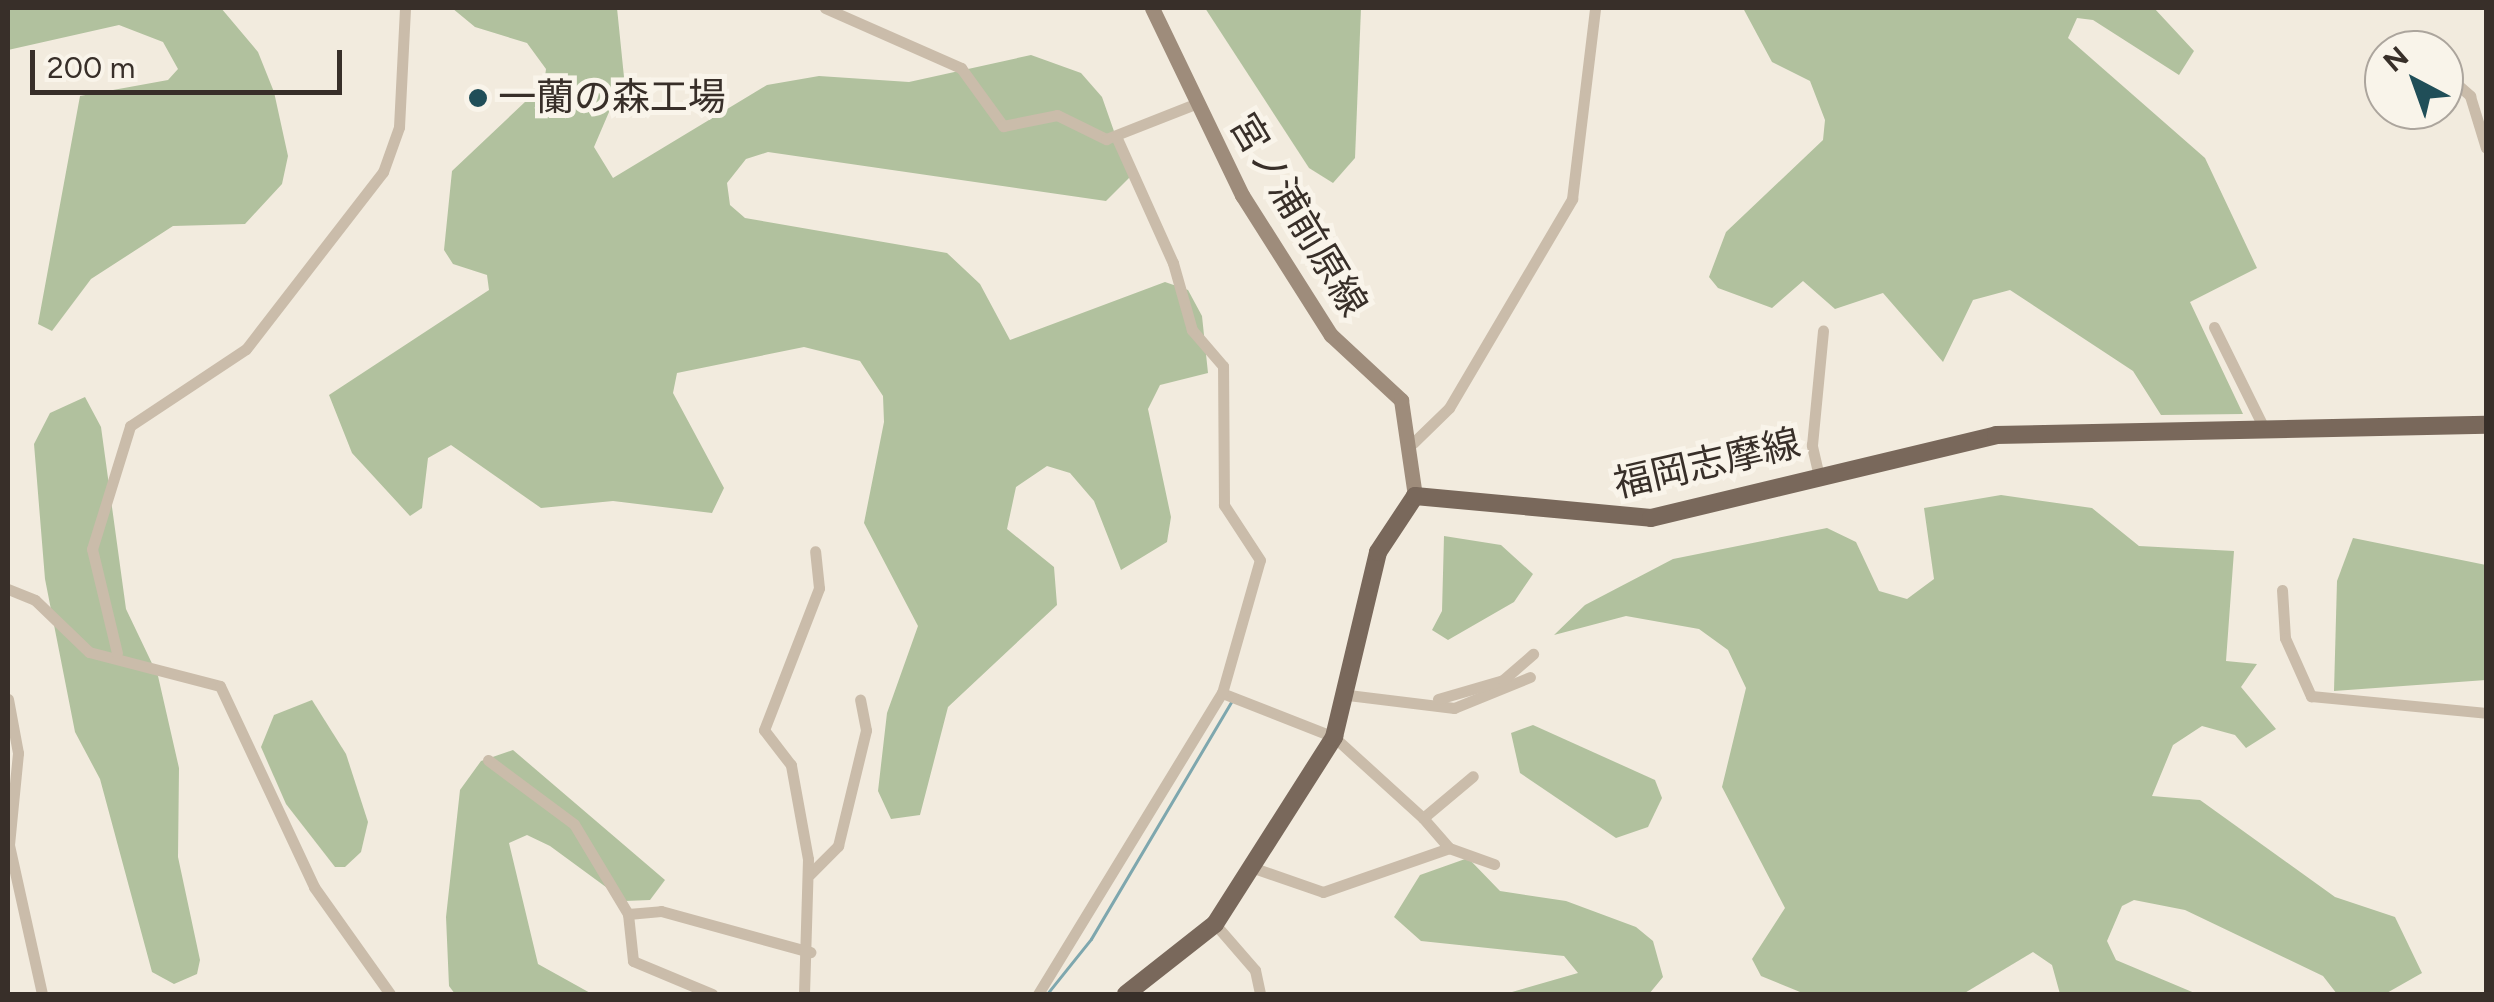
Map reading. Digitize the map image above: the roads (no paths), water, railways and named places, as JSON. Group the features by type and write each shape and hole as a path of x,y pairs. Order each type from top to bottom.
{"main road":[{"name":"宮ノ浦前原線","path":"1152,8 1195,104 1331,335 1401,400 1413,443 1415,496"},
{"name":"福岡志摩線","path":"1415,496 1608,521 1651,518 1818,472 1996,435 2486,425"},
{"path":"1126,994 1216,924 1334,737 1348,694 1378,552 1415,496"}],"street":[{"path":"117,653 92,549 130,426 246,349 383,172 399,127 405,8"},
{"path":"825,8 961,68 1003,126 1048,114 1095,136 1116,136 1195,104"},
{"path":"1413,443 1449,408 1572,199 1595,8"},
{"path":"2464,91 2470,96 2486,148"},
{"path":"1038,994 1222,693 1260,560 1224,505 1222,366 1192,330 1174,263 1116,136"},
{"path":"2214,327 2264,430"},
{"path":"1818,472 1812,445 1823,331"},
{"path":"804,994 810,952 810,874 791,766 764,730 819,588 815,551"},
{"path":"8,589 34,600 89,652 117,653 220,686 314,887 390,994"},
{"path":"2282,590 2285,638 2311,696 2486,713"},
{"path":"1348,694 1392,707 1438,700 1513,675 1533,654"},
{"path":"1438,700 1458,707 1530,677"},
{"path":"1222,693 1334,737 1423,818 1449,848 1494,864"},
{"path":"8,698 18,753 9,844 42,994"},
{"path":"810,874 838,846 866,730 860,700"},
{"path":"488,760 565,814 628,914 633,962 712,994"},
{"path":"1423,818 1473,776"},
{"path":"1251,867 1323,892 1449,848"},
{"path":"628,914 661,911 810,952"},
{"path":"1216,924 1255,970 1260,994"}],"waterway":[{"path":"1047,994 1091,939 1231,702"}],"place":[{"name":"一蘭の森工場","path":"478,98"}]}
